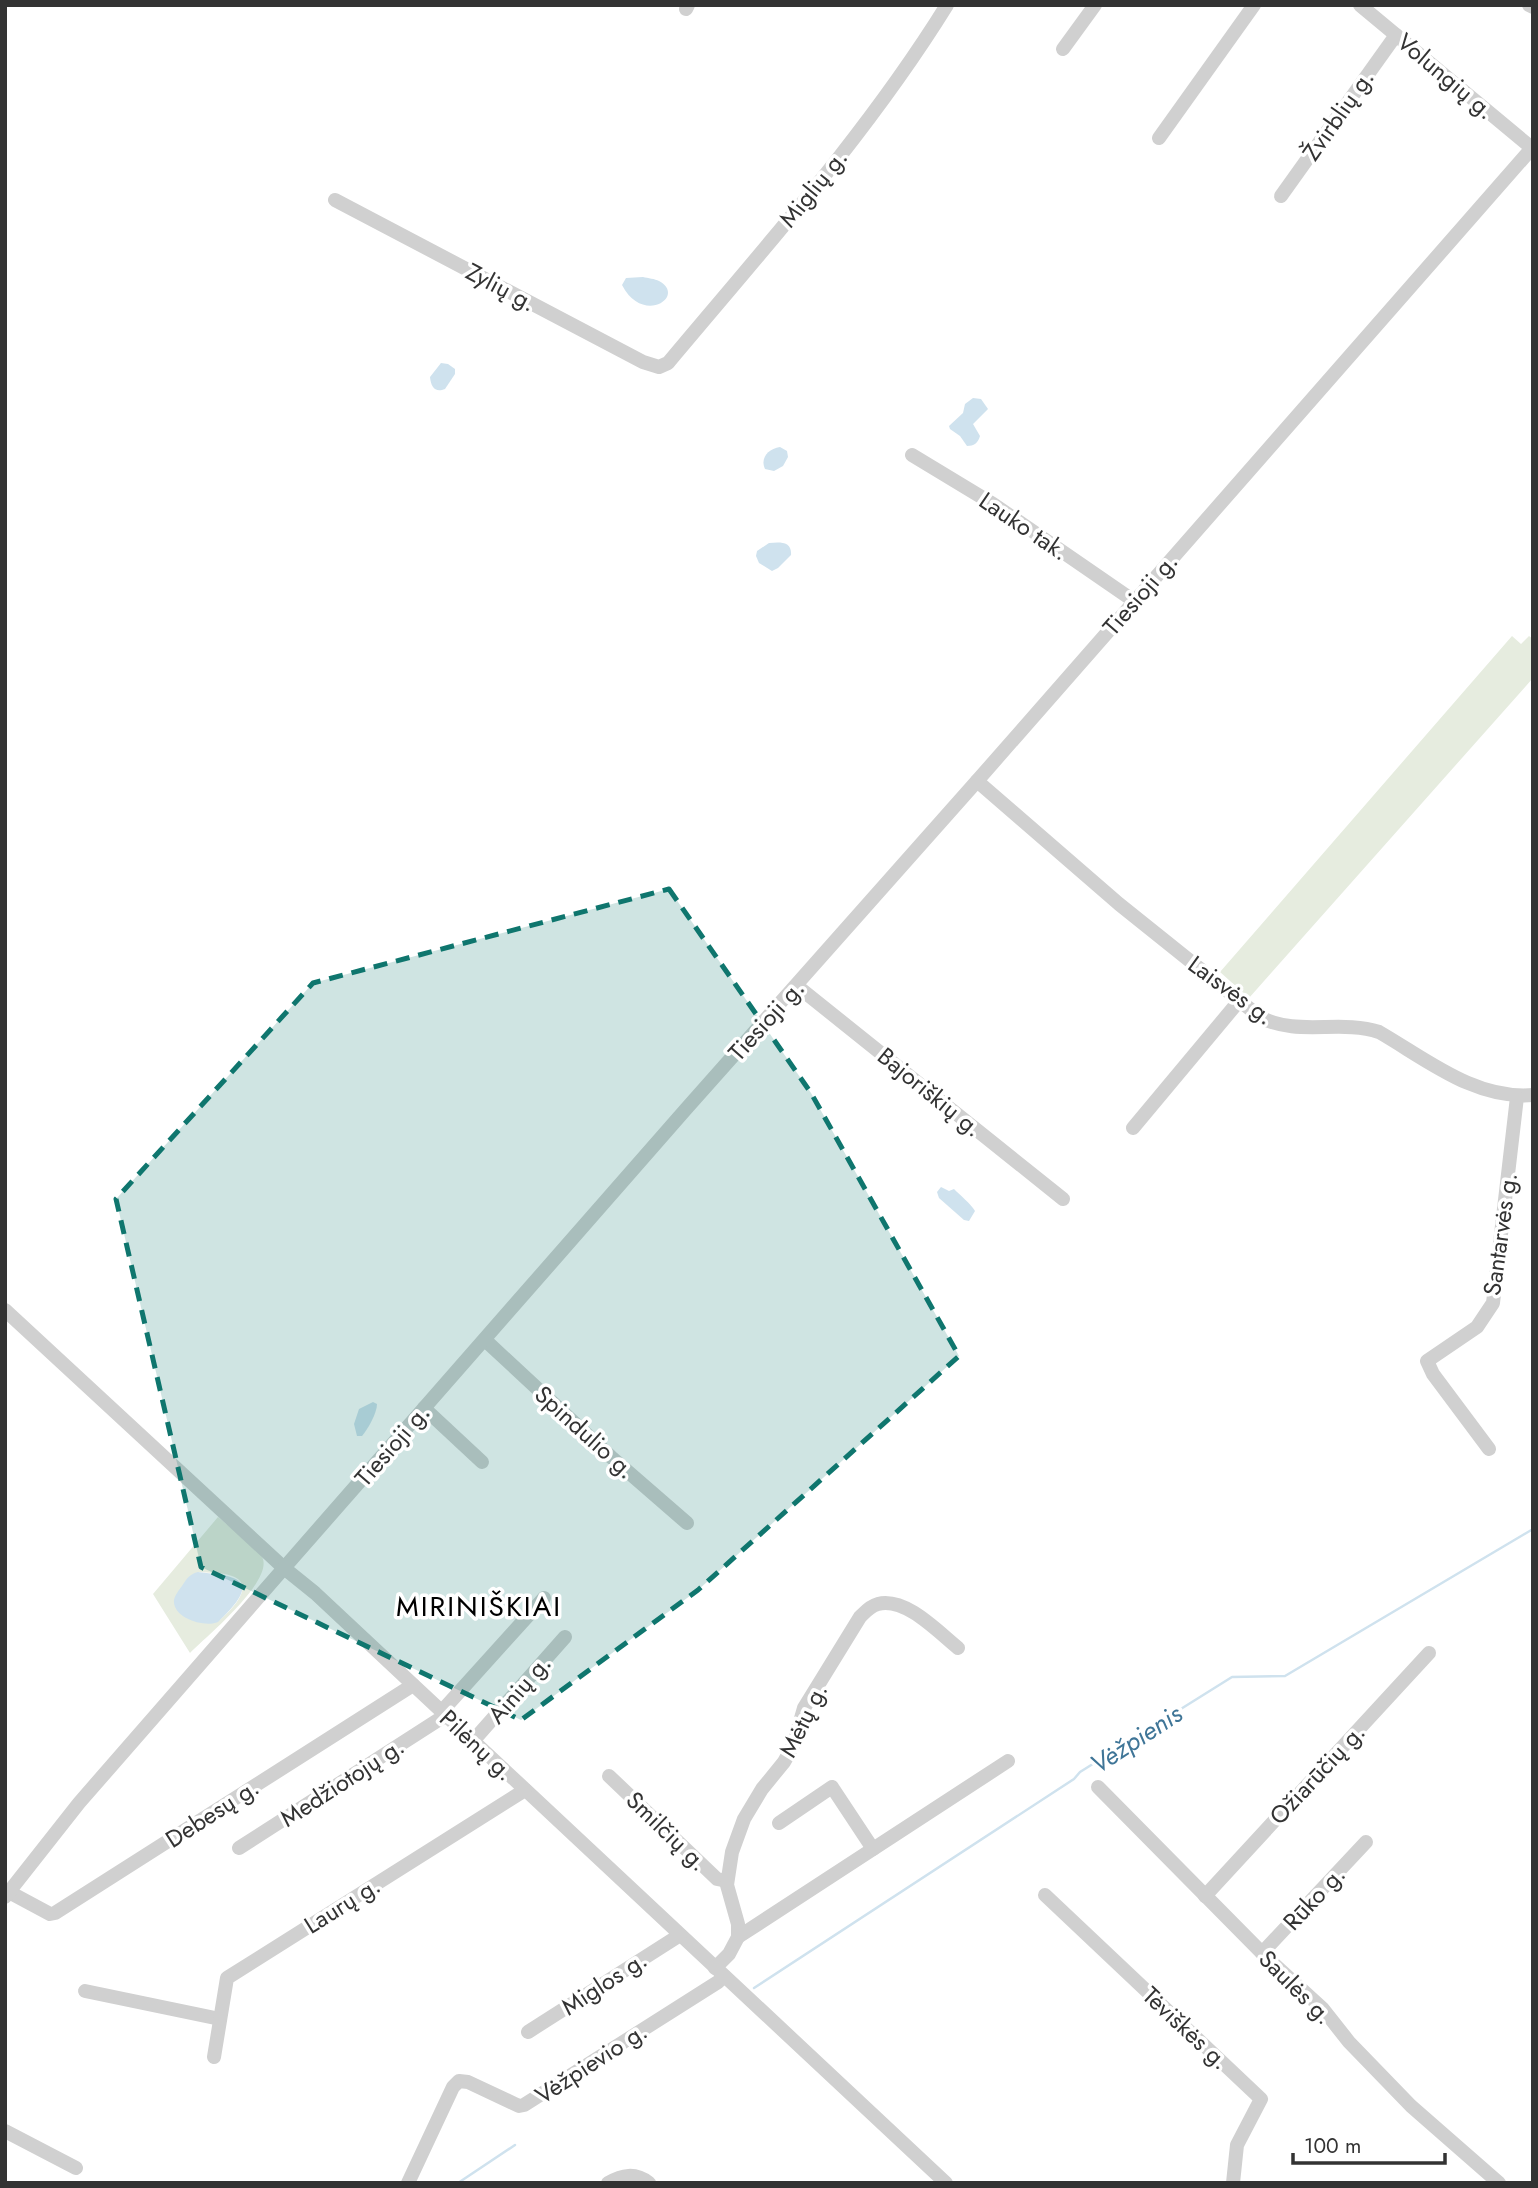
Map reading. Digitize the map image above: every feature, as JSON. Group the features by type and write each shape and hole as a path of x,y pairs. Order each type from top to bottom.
{"street":[{"name":"Miglių g.","path":"668,363 830,169 914,58 947,5"},
{"path":"1063,49 1095,5"},
{"path":"1159,138 1254,5"},
{"name":"Volungių g.","path":"1360,5 1532,148"},
{"name":"Žvirblių g.","path":"1281,196 1396,34"},
{"name":"Tiesioji g.","path":"7,1895 79,1803 284,1567 1532,148"},
{"name":"Zylių g.","path":"335,200 643,362 659,367 668,363"},
{"name":"Lauko tak.","path":"912,455 993,504 1134,601"},
{"name":"Laisvės g.","path":"977,781 1119,904 1238,1001 1273,1024 1284,1027 1365,1027 1379,1032 1469,1084 1517,1097 1533,1095"},
{"name":"Bajoriškių g.","path":"797,986 1063,1199"},
{"path":"1133,1128 1238,1001"},
{"name":"Santarvės g.","path":"1489,1449 1433,1374 1427,1361 1477,1327 1493,1303 1517,1097"},
{"name":"Pilėnų g.","path":"5,1310 315,1593 946,2183"},
{"name":"Spindulio g.","path":"485,1340 611,1457 687,1523"},
{"path":"424,1408 482,1462"},
{"name":"Medžiotojų g.","path":"239,1849 444,1713 544,1598"},
{"name":"Mėtų g.","path":"738,1937 738,1924 727,1881 732,1852 744,1819 762,1789 784,1762 793,1746 804,1708 860,1617 870,1607 879,1604 898,1605 919,1616 958,1648"},
{"name":"Ainių g.","path":"473,1741 565,1637"},
{"name":"Ožiarūčių g.","path":"1205,1896 1429,1653"},
{"name":"Debesų g.","path":"7,1895 50,1914 55,1913 413,1685"},
{"path":"720,1972 738,1937 1008,1761"},
{"name":"Smilčių g.","path":"610,1776 717,1879 727,1881"},
{"path":"779,1823 832,1787 873,1849"},
{"name":"Saulės g.","path":"1098,1787 1262,1953 1323,2009 1349,2042 1411,2106 1499,2183"},
{"name":"Laurų g.","path":"214,2057 227,1978 525,1790"},
{"name":"Rūko g.","path":"1262,1953 1366,1842"},
{"name":"Tėviškės g.","path":"1045,1895 1261,2099 1237,2145 1233,2183"},
{"name":"Miglos g.","path":"528,2032 680,1935"},
{"name":"Vėžpievio g.","path":"408,2183 453,2087 459,2081 468,2082 519,2106 524,2105 718,1982 720,1972"},
{"path":"85,1992 220,2018"},
{"path":"5,2131 76,2168"},
{"path":"608,2183 627,2175 642,2178 649,2183"}],"highlighted area":[{"path":"669,889 811,1093 959,1356 698,1590 521,1720 201,1567 116,1199 313,983"}],"shaded area":[{"path":"1512,636 1521,644 1529,636 1533,639 1533,678 1249,998 1220,972"},
{"path":"218,1517 248,1541 262,1557 263,1567 249,1593 190,1653 153,1594","holes":["198,1572 232,1576 239,1580 242,1586 239,1599 217,1622"]}],"water":[{"path":"643,277 659,281 666,287 668,294 665,300 650,306 631,297 622,285 626,278"},
{"path":"441,363 455,369 455,374 445,389 436,390 430,377"},
{"path":"973,398 981,399 988,409 973,424 980,436 978,441 967,446 949,426 963,413 965,404"},
{"path":"780,447 787,451 788,457 783,466 774,471 765,469 766,455"},
{"path":"769,543 784,543 791,550 791,555 772,571 759,563 756,556 757,551"},
{"path":"941,1187 949,1191 954,1189 971,1205 975,1211 969,1221 964,1220 939,1198 937,1192"},
{"path":"373,1402 377,1404 372,1421 362,1436 357,1436 354,1424 359,1409"},
{"path":"198,1572 231,1577 242,1586 237,1602 218,1622 212,1624 190,1620 178,1612 175,1606 174,1600 178,1591 189,1577"}],"waterway":[{"name":"Vėžpienis","path":"754,1988 1074,1779 1080,1772 1232,1677 1285,1676 1533,1529"},
{"name":"Vėžpienis","path":"458,2183 515,2145"}],"district":[{"name":"MIRINIŠKIAI","path":"479,1606"}]}
